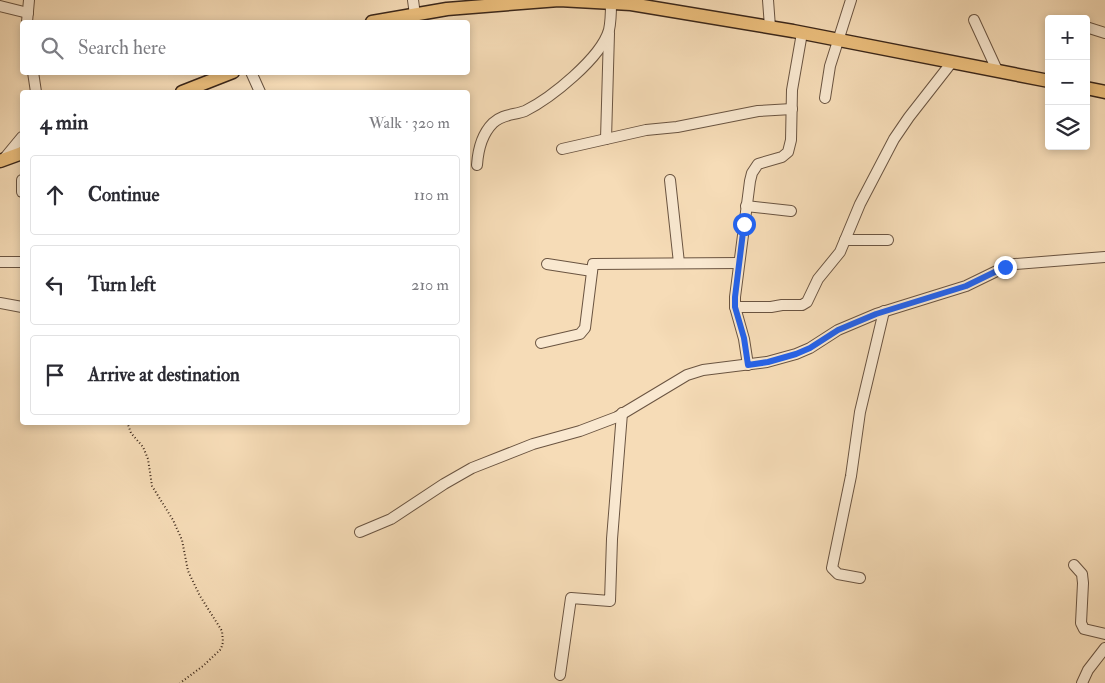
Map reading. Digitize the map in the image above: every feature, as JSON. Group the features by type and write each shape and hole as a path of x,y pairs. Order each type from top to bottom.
{"main road":[{"path":"384,20 447,9 525,2 559,0 631,4 770,27 1045,80"},
{"path":"187,90 225,75"},
{"path":"1090,89 1105,92"},
{"path":"1,161 20,154"}],"street":[{"path":"0,6 28,18 29,0"},
{"path":"413,0 415,15"},
{"path":"768,0 770,27"},
{"path":"825,98 830,66 851,0"},
{"path":"606,139 608,30 612,3"},
{"path":"974,20 997,70"},
{"path":"1090,28 1105,33"},
{"path":"477,165 478,149 493,123 502,117 522,112 558,90 599,50 608,30"},
{"path":"748,365 744,338 735,307 746,206 752,173 758,164 782,157 788,152 791,140 792,90 802,33"},
{"path":"735,307 802,305 807,302 818,280 833,261 845,240 860,204 894,139 952,62"},
{"path":"33,75 36,90"},
{"path":"252,75 259,90"},
{"path":"562,149 646,130 677,127 758,110 792,109"},
{"path":"1,161 20,139"},
{"path":"670,180 679,263"},
{"path":"746,206 791,211"},
{"path":"845,240 888,240"},
{"path":"360,532 391,519 472,468 533,444 580,431 622,413 687,375 703,370 768,362 796,354 810,348 838,330 884,311 966,286 1015,264 1105,257"},
{"path":"0,262 20,262"},
{"path":"542,343 580,334 585,328 593,264 739,263"},
{"path":"546,264 592,271"},
{"path":"0,303 20,307"},
{"path":"860,578 838,574 832,568 851,476 860,412 884,311"},
{"path":"560,675 571,598 610,601 612,539 622,413"},
{"path":"1074,565 1082,574 1083,582 1081,623 1084,629 1105,634"},
{"path":"1082,683 1088,670 1105,648"}],"path":[{"path":"128,425 131,433 143,447 148,459 152,486 173,520 182,540 188,571 200,596 222,631 223,642 221,649 203,666 180,683"}],"route":[{"path":"744,224 735,307 744,338 748,365 768,362 796,354 810,348 838,330 876,314 966,286 1005,267"}]}
